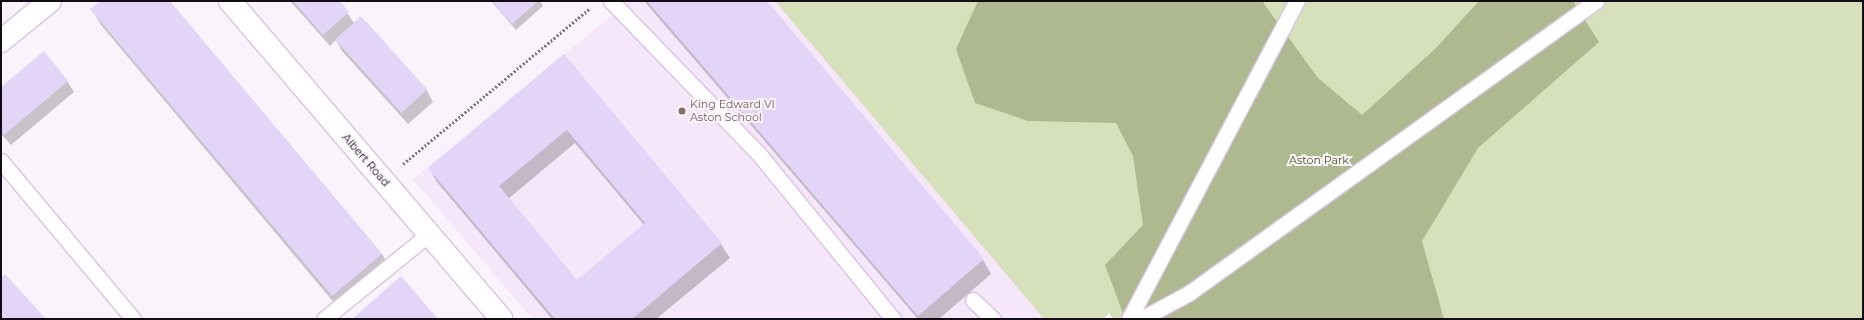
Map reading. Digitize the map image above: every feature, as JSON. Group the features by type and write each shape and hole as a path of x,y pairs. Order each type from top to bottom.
{"street":[{"path":"1,41 50,1"},
{"name":"Albert Road","path":"230,1 502,319"}],"lane":[{"path":"611,1 759,154 893,319"},
{"path":"1129,319 1297,1"},
{"path":"1141,319 1189,293 1596,1"},
{"path":"1,161 133,319"},
{"path":"324,319 428,234"},
{"path":"973,300 993,319"}],"path":[{"path":"384,180 592,6"}],"shaded area":[{"name":"King Edward VI Aston School","path":"629,1 775,1 1044,319 532,319 413,179"}],"green space":[{"name":"Aston Park","path":"775,1 1863,1 1863,319 1113,319 1109,313 1103,319 1044,319"},
{"path":"978,1 1262,1 1318,78 1362,115 1435,49 1479,1 1573,1 1599,42 1478,148 1422,241 1444,319 1125,319 1105,265 1143,225 1133,156 1116,123 1028,121 975,103 956,49"}],"building":[{"path":"100,1 170,1 382,254 332,296 90,9"},
{"path":"293,1 340,1 349,12 323,35"},
{"path":"492,1 538,1 512,24"},
{"path":"647,1 767,1 984,259 918,316"},
{"path":"361,16 427,90 401,113 335,39"},
{"path":"44,51 68,81 4,135 1,131 1,87"},
{"path":"564,54 722,243 632,319 555,319 428,168","holes":["567,130 645,223 577,280 499,186"]},
{"path":"5,274 46,319 1,319 1,278"},
{"path":"401,276 438,319 352,319"}],"place":[{"name":"King Edward VI Aston School","path":"682,111"}]}
